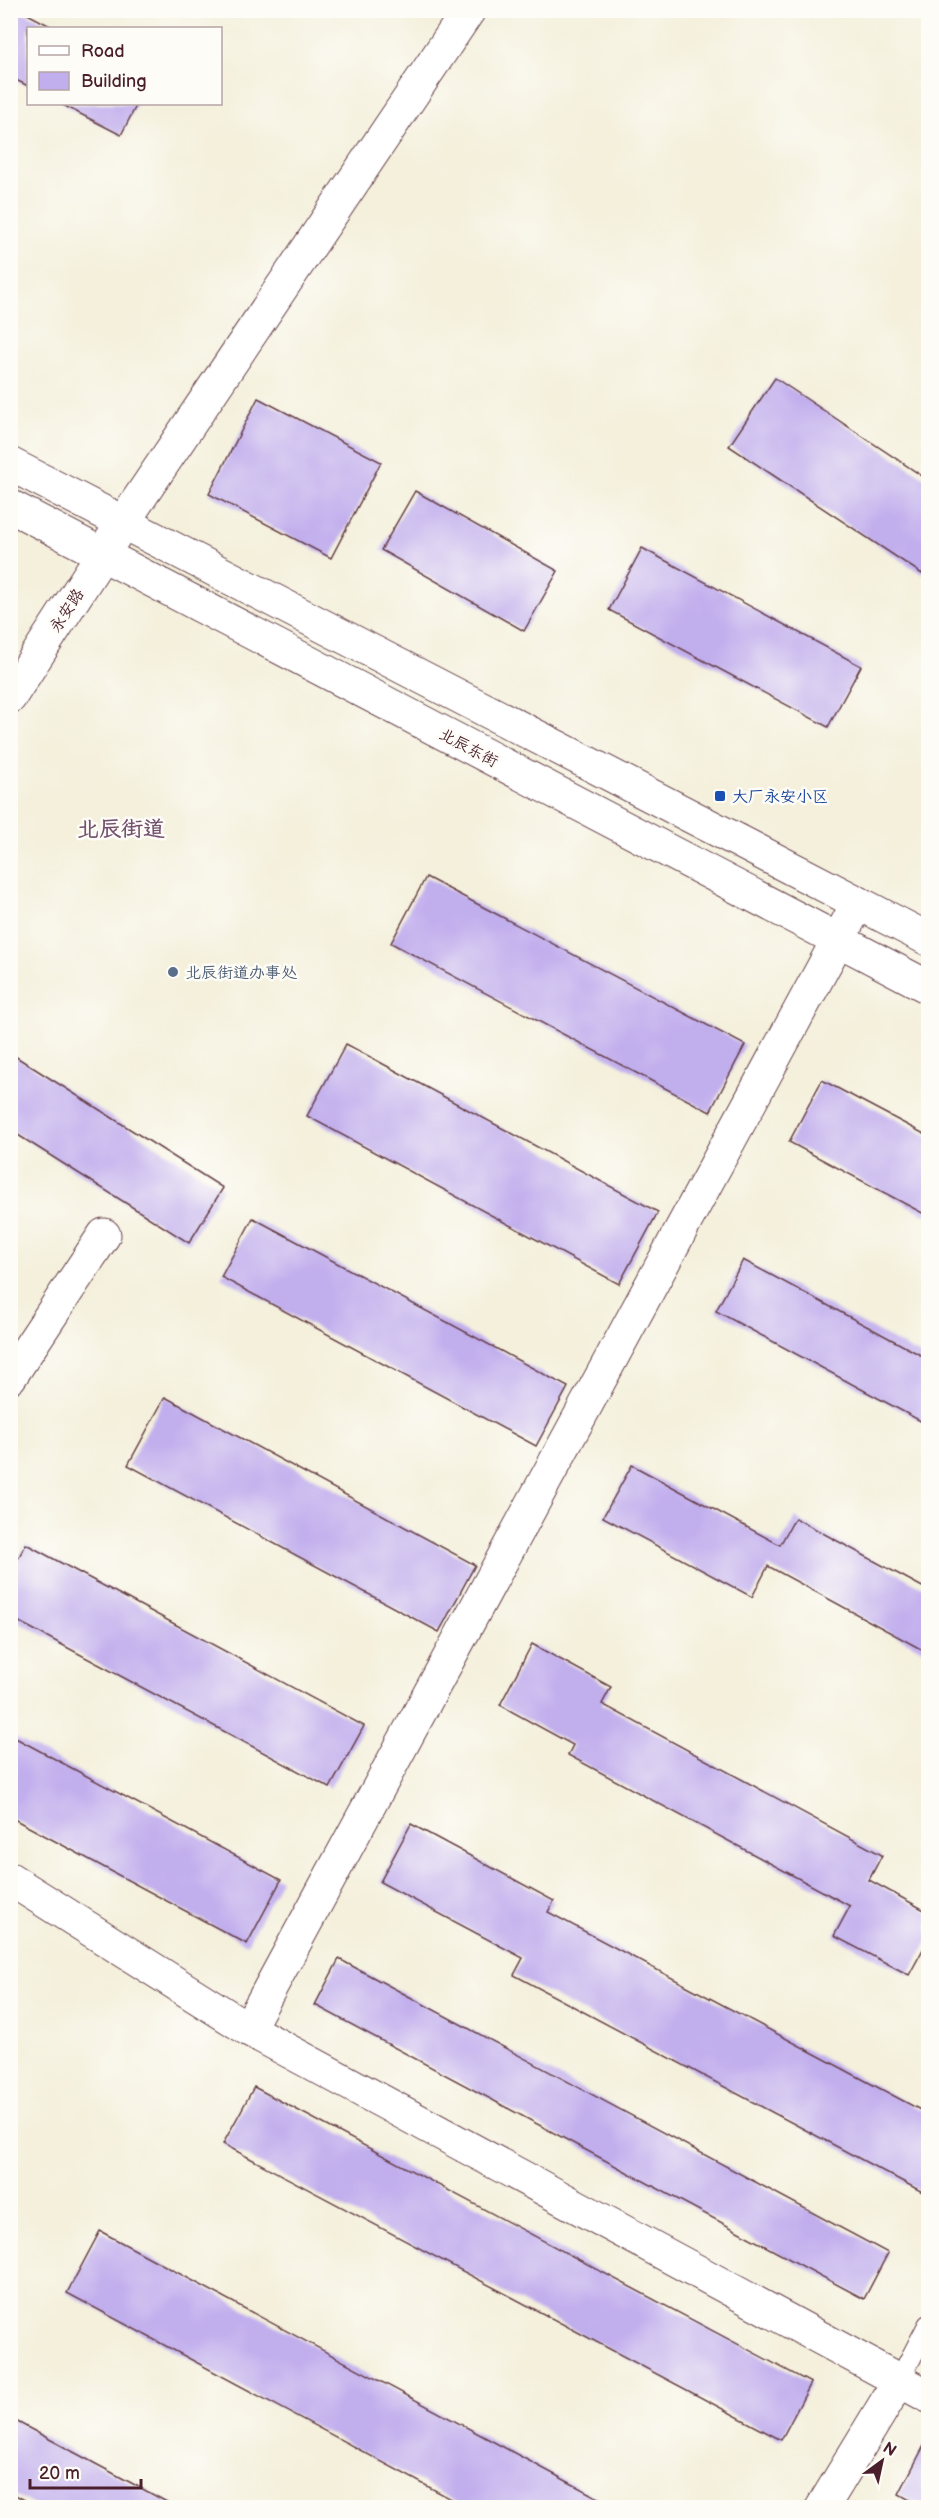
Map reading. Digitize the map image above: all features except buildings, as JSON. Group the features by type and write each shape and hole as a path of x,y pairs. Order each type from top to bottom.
{"street":[{"name":"永安路","path":"10,697 122,524 469,10"},
{"path":"10,464 122,524 928,939"},
{"name":"北辰东街","path":"10,506 928,987"},
{"path":"248,2029 858,903"},
{"path":"10,1377 104,1235"},
{"path":"10,1879 248,2029 928,2396"},
{"path":"822,2508 899,2381"}],"lane":[{"path":"899,2381 928,2325"}],"place":[{"name":"大厂永安小区","path":"720,796"},
{"name":"北辰街道办事处","path":"173,972"}],"district":[{"name":"北辰街道","path":"121,828"}]}
